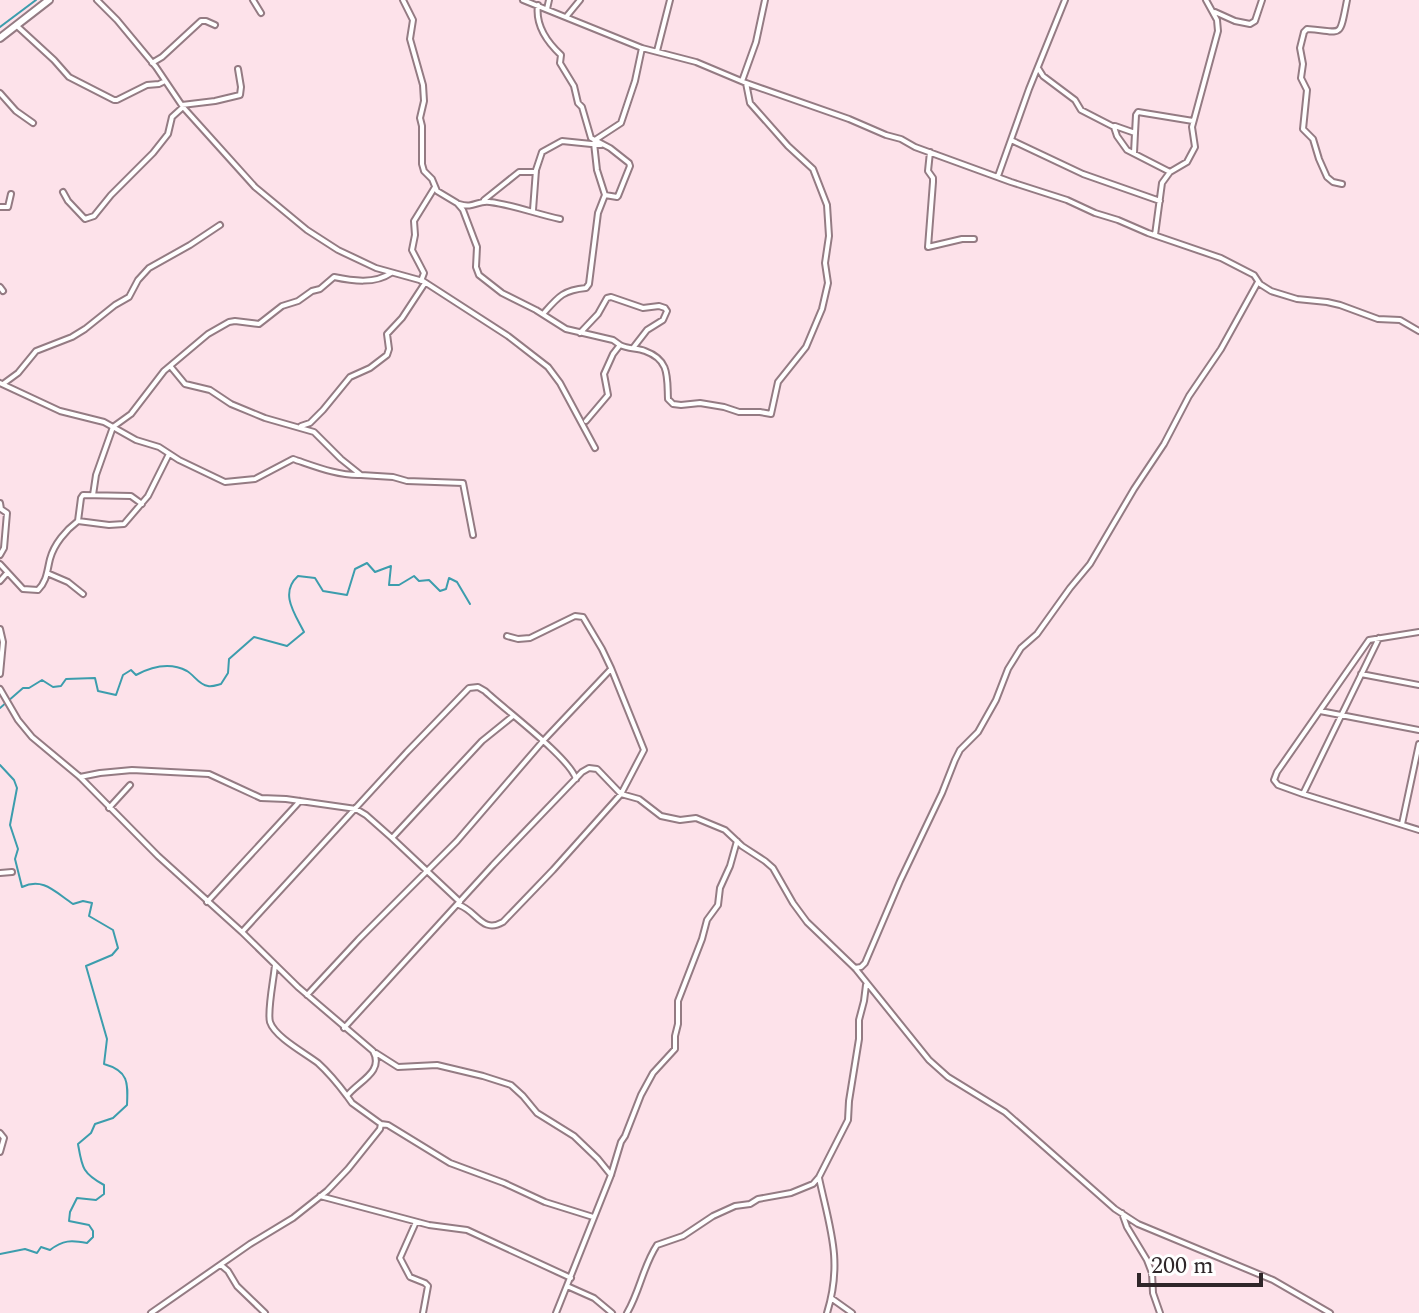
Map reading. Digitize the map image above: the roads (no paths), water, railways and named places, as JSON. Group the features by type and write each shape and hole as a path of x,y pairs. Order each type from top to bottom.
{"main road":[{"path":"0,38 49,0"}],"street":[{"path":"97,0 152,63 183,106 255,187 307,230 338,250 376,268 423,282 508,336 548,367 595,448"},
{"path":"253,0 261,13"},
{"path":"403,0 413,20 410,39 423,85 424,101 420,118 422,164 438,192 468,207 482,201 519,172 536,172"},
{"path":"523,0 642,48 696,62 915,147 1221,258 1254,275 1271,291 1305,301 1327,302 1378,319 1400,320 1419,331"},
{"path":"547,9 549,0"},
{"path":"566,17 580,0"},
{"path":"657,51 670,0"},
{"path":"457,203 465,214 477,247 476,267 479,275 502,293 566,329 650,353 664,364 668,399 673,404 700,403 739,412 771,414 778,382 802,354 815,330 828,288 825,263 829,236 827,205 813,169 750,103 744,82 765,0"},
{"path":"998,176 1065,0"},
{"path":"1155,235 1162,183 1170,172 1187,162 1196,143 1192,130 1218,31 1213,11 1206,0"},
{"path":"1213,11 1250,24 1255,21 1262,0"},
{"path":"1342,184 1327,177 1313,139 1303,129 1307,93 1301,78 1303,64 1300,48 1307,29 1339,31 1347,0"},
{"path":"538,5 541,29 551,46 561,55 560,63 582,107 605,195 598,213 589,284 586,288 567,291 543,314"},
{"path":"152,63 201,21 215,25"},
{"path":"17,26 69,77 114,100 147,85 165,81"},
{"path":"593,141 621,123 642,48"},
{"path":"1038,67 1043,76 1075,100 1081,110 1135,133"},
{"path":"63,192 85,219 94,216 153,153 168,134 172,117 183,106 240,95 238,69"},
{"path":"0,93 16,111 33,123"},
{"path":"1134,153 1138,112 1194,121"},
{"path":"1113,126 1127,150 1170,172"},
{"path":"1011,140 1083,174 1160,201"},
{"path":"533,210 536,172 542,152 557,143 593,141 610,148 630,164 618,196 605,195"},
{"path":"930,152 928,171 933,182 928,247 974,239"},
{"path":"299,426 310,423 350,377 370,368 387,355 387,334 402,318 423,282 424,273 411,247 415,235 413,223 435,187"},
{"path":"0,207 8,207 11,194"},
{"path":"482,201 533,210 560,219"},
{"path":"1,384 18,373 36,351 72,337 129,297 149,268 220,225"},
{"path":"93,495 96,475 113,427 131,414 160,376 208,334 231,321 259,324 282,306 320,289 334,277 376,280 391,273"},
{"path":"627,1313 657,1245 683,1236 735,1206 789,1194 813,1184 819,1177 848,1120 859,1020 864,1001 863,966 955,760 960,750 978,732 1014,658 1037,634 1090,564 1164,444 1176,417 1221,349 1258,282"},
{"path":"580,333 598,314 607,298 643,308 665,308 667,311 663,320 647,330 633,348"},
{"path":"586,421 608,395 604,374 620,345"},
{"path":"171,366 185,384 210,390 226,402 251,412 314,432 361,475"},
{"path":"1,384 60,411 104,422 222,481 255,479 292,459 350,475 463,483 473,535"},
{"path":"78,521 124,524 142,504 169,454"},
{"path":"0,564 23,589 38,590 44,583 55,547 78,521 82,496 131,496 142,504"},
{"path":"0,503 1,509 7,513 4,548 0,555"},
{"path":"0,581 7,573"},
{"path":"47,573 68,582 83,594"},
{"path":"80,777 132,770 209,774 261,798 356,809 392,838 459,904 483,923 499,925 621,794 643,755 644,746 602,649 581,616 530,638 507,636"},
{"path":"0,629 3,642 0,674"},
{"path":"1419,632 1369,640 1275,776 1275,783 1303,794 1419,830"},
{"path":"1303,794 1379,638"},
{"path":"307,995 457,841 611,668"},
{"path":"1361,674 1419,685"},
{"path":"242,932 469,688 482,689 543,741 571,768 576,779"},
{"path":"0,689 32,737 80,777 158,856 344,1028 398,1067 437,1065 511,1085 537,1113 574,1136 611,1175"},
{"path":"1320,711 1419,730"},
{"path":"392,838 482,741 513,716"},
{"path":"1401,825 1419,744"},
{"path":"344,1028 576,779 586,769 597,769 621,794 639,799 661,816 680,820 696,818 728,832 765,861 773,868 807,922 855,968 929,1060 951,1079 1005,1112 1122,1213 1138,1224 1273,1280 1330,1313"},
{"path":"109,808 130,785"},
{"path":"207,902 300,801"},
{"path":"556,1313 621,1142 649,1079 675,1049 678,1001 707,920 718,905 720,888 737,841"},
{"path":"0,873 12,872"},
{"path":"275,965 270,1023 325,1070 352,1103 381,1124 388,1125 466,1170 545,1202 594,1217"},
{"path":"855,968 863,966"},
{"path":"347,1096 375,1067 377,1060 373,1051"},
{"path":"151,1313 293,1218 320,1196 348,1169 377,1134 381,1124"},
{"path":"0,1133 4,1138 0,1152"},
{"path":"819,1177 835,1248 827,1313"},
{"path":"813,1184 821,1186"},
{"path":"320,1196 429,1225 467,1230 571,1278"},
{"path":"1122,1213 1152,1273 1153,1293 1160,1313"},
{"path":"416,1221 400,1258 410,1277 428,1286 423,1313"},
{"path":"221,1265 265,1313"},
{"path":"566,1286 594,1298 612,1313"},
{"path":"831,1298 852,1313"}],"waterway":[{"path":"0,27 36,0"},
{"path":"0,708 23,688 42,680 53,687 61,686 66,679 95,678 98,691 116,695 123,675 131,670 136,675 161,667 181,668 205,685 221,684 228,673 229,659 254,637 287,646 304,632 289,596 292,583 298,576 315,578 323,591 347,595 355,569 367,563 375,572 391,566 389,585 399,585 414,576 419,581 429,580 440,591 446,589 449,578 457,582 470,604"},
{"path":"0,765 17,788 10,825 18,849 15,859 22,887 43,885 73,904 83,901 92,903 89,916 113,930 118,948 112,955 86,966 107,1039 104,1064 123,1074 127,1090 127,1105 113,1118 95,1124 91,1133 78,1144 84,1169 104,1185 104,1194 96,1200 77,1198 69,1221 89,1225 93,1237 87,1243 67,1242 50,1250 41,1247 37,1253 25,1249 0,1254"}]}
